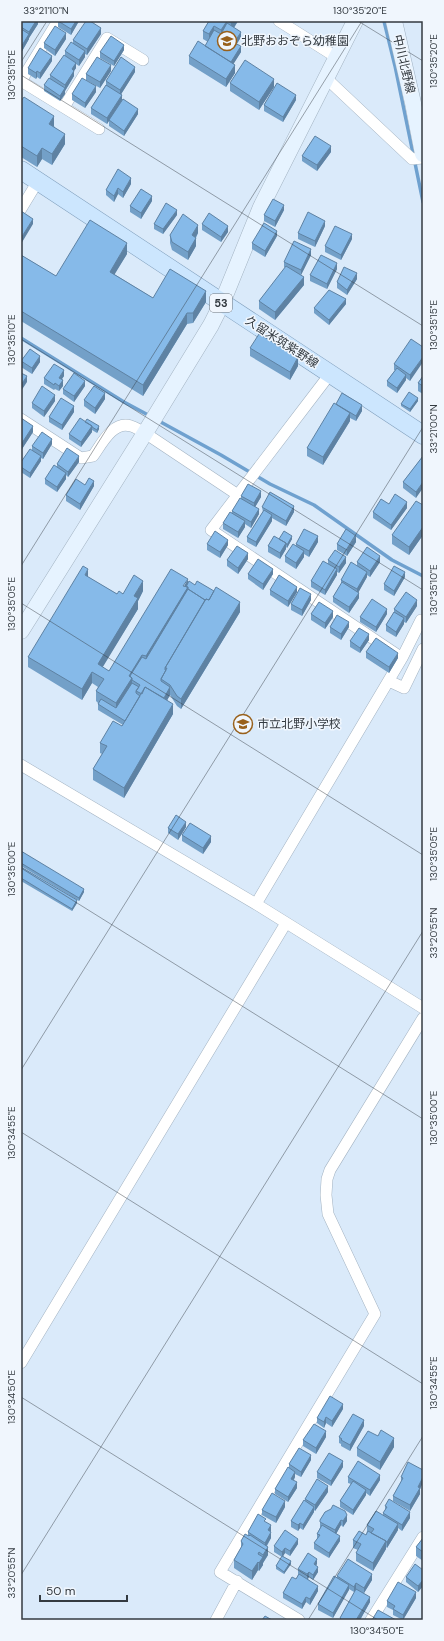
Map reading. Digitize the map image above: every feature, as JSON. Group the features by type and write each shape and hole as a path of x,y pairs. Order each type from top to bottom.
{"main road":[{"name":"久留米筑紫野線","path":"21,170 423,435"}],"street":[{"path":"58,21 21,81 99,129"},
{"path":"278,21 336,57"},
{"path":"21,631 211,325 222,303 261,207 354,21"},
{"name":"中川北野線","path":"394,21 413,103 419,157"},
{"path":"64,107 107,38 143,60"},
{"path":"326,78 419,157"},
{"path":"21,209 38,181"},
{"path":"330,374 210,530 402,658"},
{"path":"21,419 82,458 93,456 114,428 122,425 130,425 145,433 238,495"},
{"path":"256,904 402,658 421,620"},
{"path":"388,681 404,688 423,650"},
{"path":"21,765 256,904 423,1008"},
{"path":"21,1363 286,923"},
{"path":"298,1620 237,1581 220,1572 375,1314 328,1214 326,1195 327,1179 330,1170 423,1018"},
{"path":"371,1620 423,1537"},
{"path":"216,1620 237,1581"}],"building":[{"path":"21,21 36,21 29,32 21,27"},
{"path":"58,21 76,21 71,29"},
{"path":"86,21 90,21 101,28 87,49 73,40"},
{"path":"209,21 227,21 221,30 214,26 209,34 203,31"},
{"path":"227,23 241,32 234,43 241,46 231,62 205,46 214,30 221,34"},
{"path":"55,26 66,33 55,50 44,43"},
{"path":"21,29 29,34 21,47"},
{"path":"111,36 124,45 114,61 100,52"},
{"path":"198,41 235,65 226,79 189,56"},
{"path":"71,42 85,51 79,60 65,51"},
{"path":"40,48 52,56 40,73 37,71 36,73 28,68"},
{"path":"64,55 76,63 72,69 74,71 65,85 50,75"},
{"path":"97,57 111,65 100,82 86,74"},
{"path":"121,57 135,67 120,90 106,81"},
{"path":"245,60 274,79 259,102 230,83"},
{"path":"49,78 65,88 60,96 44,85"},
{"path":"82,78 96,86 85,103 72,94"},
{"path":"277,83 296,95 283,117 264,105"},
{"path":"106,85 122,95 107,118 91,108"},
{"path":"24,97 54,116 49,124 65,134 52,154 42,148 37,156 21,146 21,101"},
{"path":"123,99 138,109 124,131 109,120"},
{"path":"315,136 331,146 317,165 302,156"},
{"path":"118,169 131,178 123,192 118,188 114,196 106,190"},
{"path":"141,189 152,196 141,213 130,206"},
{"path":"273,199 284,205 275,221 264,215"},
{"path":"166,203 177,210 163,229 154,224"},
{"path":"21,211 33,219 21,238"},
{"path":"308,212 325,221 315,241 298,233"},
{"path":"209,213 228,226 221,237 202,224"},
{"path":"183,214 198,225 192,235 196,238 188,252 172,242 170,235"},
{"path":"90,220 127,243 110,272 153,298 170,269 206,291 193,313 187,313 143,385 21,311 21,255 56,276"},
{"path":"264,223 277,231 265,251 252,243"},
{"path":"335,226 352,234 341,255 325,246"},
{"path":"294,241 311,249 301,270 284,262"},
{"path":"321,255 337,263 327,284 310,275"},
{"path":"286,266 304,277 275,312 259,301"},
{"path":"344,267 357,273 347,290 337,282"},
{"path":"329,290 346,299 329,320 314,308"},
{"path":"259,334 298,357 290,372 250,348"},
{"path":"411,339 423,347 423,357 410,375 394,364"},
{"path":"30,349 40,356 32,368 21,361"},
{"path":"54,364 64,370 59,378 63,380 59,386 55,383 54,385 44,378"},
{"path":"397,368 406,375 397,388 387,381"},
{"path":"21,373 27,376 21,385"},
{"path":"74,373 85,381 74,396 63,389"},
{"path":"423,376 423,386 418,383"},
{"path":"42,386 55,395 44,411 32,403"},
{"path":"94,386 105,393 95,408 84,400"},
{"path":"409,392 418,398 410,409 401,404"},
{"path":"342,393 362,405 356,416 336,404"},
{"path":"61,398 74,406 62,425 49,417"},
{"path":"334,403 350,413 323,457 307,448"},
{"path":"21,418 33,426 22,443 21,442"},
{"path":"80,418 92,426 81,442 69,434"},
{"path":"87,419 99,426 97,430 85,422"},
{"path":"42,432 52,439 43,453 32,446"},
{"path":"67,448 79,456 68,472 57,464"},
{"path":"30,449 41,456 30,473 21,467 21,462"},
{"path":"423,456 423,482 416,492 403,482"},
{"path":"54,465 66,473 57,487 45,479"},
{"path":"89,478 94,481 80,504 66,495 76,479 85,485"},
{"path":"248,484 261,491 254,503 241,496"},
{"path":"270,492 294,506 286,521 262,507"},
{"path":"395,494 407,502 391,525 373,512 381,499 389,504"},
{"path":"240,498 259,509 251,522 232,511"},
{"path":"416,501 423,505 423,527 409,547 392,535"},
{"path":"264,510 272,515 256,542 247,537"},
{"path":"230,512 245,521 238,532 223,523"},
{"path":"304,529 318,536 309,551 296,544"},
{"path":"346,529 356,536 347,550 337,544"},
{"path":"215,531 228,540 220,552 207,544"},
{"path":"284,531 292,536 287,545 279,539"},
{"path":"274,536 286,543 280,553 268,546"},
{"path":"293,544 304,551 296,563 285,556"},
{"path":"237,546 248,553 238,568 227,560"},
{"path":"367,547 380,556 370,571 357,562"},
{"path":"335,550 346,557 339,567 328,560"},
{"path":"258,559 273,569 263,584 248,574"},
{"path":"323,561 337,569 325,590 311,581"},
{"path":"351,562 367,572 357,589 341,580"},
{"path":"83,566 88,569 85,575 117,594 119,591 123,594 134,575 143,581 134,596 138,598 98,664 109,671 171,569 188,579 183,586 188,587 146,656 142,655 129,676 132,678 116,703 96,691 104,679 92,672 82,689 28,657"},
{"path":"394,566 405,572 394,591 384,584"},
{"path":"279,575 297,587 288,601 270,590"},
{"path":"189,581 195,585 197,581 214,591 209,600 205,600 188,589 188,587 186,587"},
{"path":"342,582 359,593 349,607 333,597"},
{"path":"216,587 240,602 181,699 177,696 170,685 161,679 167,668 165,668 206,599 209,600"},
{"path":"300,588 311,594 302,610 291,604"},
{"path":"188,589 205,600 165,668 166,670 161,681 170,687 164,698 145,687 142,694 136,691 140,685 132,680 130,676 142,657 146,659"},
{"path":"406,592 417,600 406,617 394,609"},
{"path":"372,599 387,609 376,627 360,617"},
{"path":"319,602 333,611 325,623 311,614"},
{"path":"394,612 404,618 396,632 386,625"},
{"path":"337,615 349,622 341,634 330,627"},
{"path":"359,628 369,634 360,648 350,641"},
{"path":"376,638 398,653 389,667 366,652"},
{"path":"132,683 139,687 136,693 140,696 125,721 98,704 101,699 116,708"},
{"path":"145,687 173,704 124,788 93,769 107,746 100,743 113,721 122,726"},
{"path":"176,815 186,822 178,834 168,828"},
{"path":"190,823 211,836 203,848 182,835"},
{"path":"21,851 84,889 79,898 21,863"},
{"path":"21,867 77,900 72,909 21,878"},
{"path":"330,1396 343,1404 332,1421 326,1417 324,1422 317,1418"},
{"path":"353,1414 364,1420 350,1445 341,1440 342,1439 339,1437"},
{"path":"314,1424 326,1431 316,1448 303,1440"},
{"path":"381,1430 394,1438 380,1462 357,1448 368,1431 378,1436"},
{"path":"299,1448 311,1455 301,1472 289,1464"},
{"path":"329,1453 343,1461 331,1481 317,1472"},
{"path":"358,1461 380,1475 370,1490 348,1477"},
{"path":"408,1462 423,1470 423,1477 418,1487 420,1488 410,1505 393,1496 403,1478 401,1477"},
{"path":"288,1467 295,1472 291,1479 297,1482 288,1497 275,1489"},
{"path":"317,1479 328,1486 315,1505 305,1499"},
{"path":"353,1481 366,1490 353,1510 340,1501"},
{"path":"272,1493 285,1501 276,1517 262,1510"},
{"path":"389,1499 410,1512 402,1525 383,1513 387,1507 385,1506"},
{"path":"304,1500 314,1507 303,1525 300,1523 298,1525 291,1521"},
{"path":"333,1505 345,1511 347,1515 343,1521 341,1520 335,1530 320,1522 325,1512 331,1509"},
{"path":"376,1511 398,1524 387,1542 371,1533 374,1529 367,1525"},
{"path":"258,1514 266,1519 264,1521 271,1525 268,1530 271,1532 265,1543 248,1532"},
{"path":"322,1525 340,1536 329,1553 314,1543 320,1535 317,1534"},
{"path":"285,1530 298,1539 290,1551 285,1548 282,1552 274,1546"},
{"path":"359,1531 366,1535 368,1531 386,1541 373,1563 356,1553 361,1544 353,1540"},
{"path":"245,1534 250,1535 268,1547 263,1555 259,1552 258,1554 263,1557 252,1571 234,1560 243,1544 241,1541"},
{"path":"423,1538 423,1552 416,1547"},
{"path":"308,1553 317,1559 314,1564 318,1567 313,1575 309,1572 307,1574 298,1569"},
{"path":"282,1556 291,1561 284,1572 276,1566"},
{"path":"348,1559 372,1574 364,1588 356,1583 354,1587 337,1576"},
{"path":"415,1564 423,1570 423,1580 418,1586 406,1577"},
{"path":"299,1574 318,1586 310,1599 306,1597 302,1604 283,1593 292,1577 296,1579"},
{"path":"334,1576 349,1585 333,1613 318,1604"},
{"path":"398,1582 416,1592 403,1615 393,1609 395,1606 387,1601"},
{"path":"356,1589 370,1597 356,1620 342,1620 340,1618"},
{"path":"378,1610 396,1620 372,1620"},
{"path":"265,1616 272,1620 262,1620"}],"waterway":[{"path":"384,21 395,66 423,202"},
{"path":"21,338 124,402 150,416"},
{"path":"157,420 270,484 314,505 392,560 423,576"}],"place":[{"name":"北野おおぞら幼稚園","path":"227,41"},
{"name":"市立北野小学校","path":"243,724"}]}
